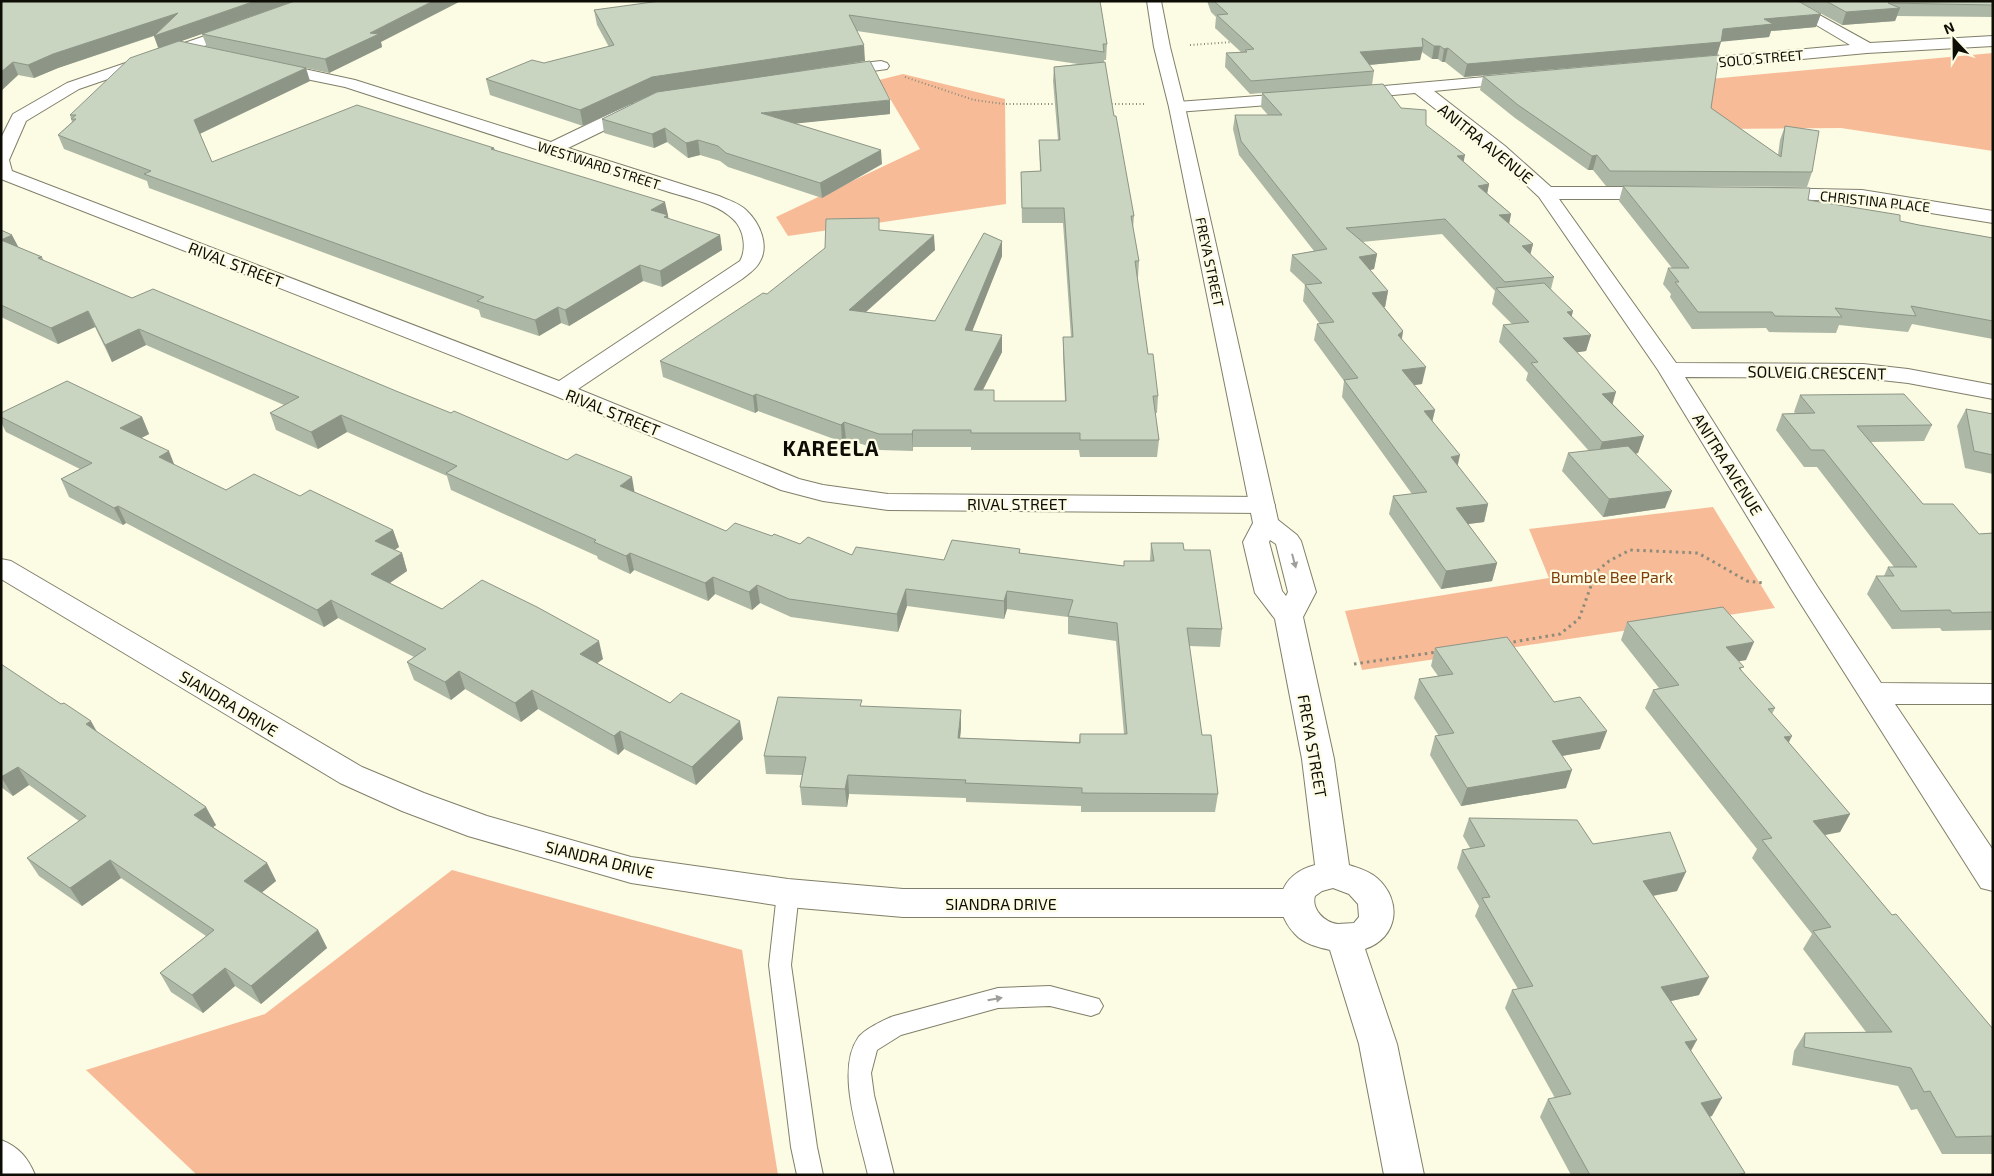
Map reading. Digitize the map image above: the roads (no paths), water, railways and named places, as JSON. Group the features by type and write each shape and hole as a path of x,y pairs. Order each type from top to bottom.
{"street":[{"name":"FREYA STREET","path":"1154,1 1162,47 1264,514 1256,542 1269,593 1289,618 1318,759 1333,875"},
{"path":"1783,1 1867,48"},
{"name":"RIVAL STREET","path":"255,23 73,86 19,118 1,160 4,174 560,390 790,485 823,493 888,502 1264,514"},
{"name":"SOLO STREET","path":"1662,66 1867,48 1993,41"},
{"path":"184,48 214,54"},
{"name":"WESTWARD STREET","path":"252,62 349,83 550,150 712,200 735,210 744,219 752,235 754,251 750,263 735,275 560,390"},
{"path":"824,73 881,66"},
{"path":"1339,94 1536,78"},
{"name":"ANITRA AVENUE","path":"1418,88 1499,150 1546,193 1669,370 1806,590 1993,878"},
{"path":"1176,107 1319,96"},
{"path":"550,150 648,102"},
{"path":"1546,193 1672,193"},
{"name":"CHRISTINA PLACE","path":"1750,194 1862,196 1993,217"},
{"name":"SOLVEIG CRESCENT","path":"1669,370 1863,370 1908,376 1993,392"},
{"name":"SIANDRA DRIVE","path":"1,567 351,775 480,828 631,870 788,893 903,903 1297,903"},
{"path":"1873,693 1993,694"},
{"path":"1333,875 1346,877 1368,891 1378,910 1371,930 1362,936 1344,939 1323,935 1310,927 1301,918 1297,903 1297,896 1301,887 1309,880 1333,875"},
{"path":"1344,939 1378,1044 1404,1175"},
{"path":"1,1159 15,1175"}],"lane":[{"path":"788,893 780,965 803,1137 810,1175"},
{"path":"882,1175 862,1095 859,1073 867,1044 894,1026 998,998 1050,996 1092,1006"}],"district":[{"name":"KAREELA","path":"831,447"}],"park label":[{"name":"Bumble Bee Park","path":"1612,576"}]}
